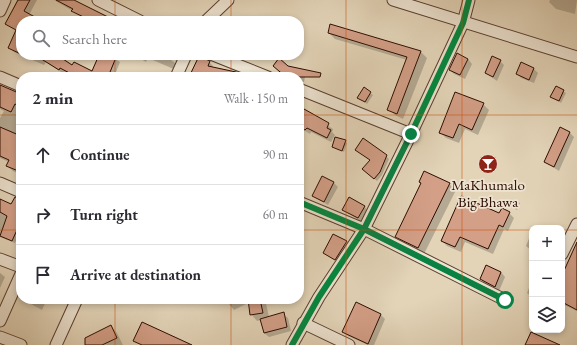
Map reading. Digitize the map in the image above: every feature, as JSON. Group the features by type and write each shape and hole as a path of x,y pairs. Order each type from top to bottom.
{"street":[{"path":"0,11 5,0"},
{"path":"98,0 130,16"},
{"path":"211,16 228,0"},
{"path":"394,0 463,23 577,57"},
{"path":"292,345 304,323 364,229 411,134 463,23 469,0"},
{"path":"178,72 184,60"},
{"path":"225,60 255,72"},
{"path":"0,77 16,84"},
{"path":"304,91 411,134"},
{"path":"0,183 16,190"},
{"path":"304,204 364,229 505,300"},
{"path":"565,248 577,224"},
{"path":"0,259 16,265"},
{"path":"0,320 16,285"},
{"path":"56,345 74,304"},
{"path":"304,323 349,345"},
{"path":"0,337 21,345"}],"building":[{"path":"18,0 30,0 24,11 33,16 16,16 16,30 5,24"},
{"path":"56,0 74,0 106,16 82,16 71,11 73,9"},
{"path":"330,24 421,51 397,114 387,110 407,57 328,33"},
{"path":"16,30 16,52 8,48"},
{"path":"457,53 468,59 460,75 449,70"},
{"path":"492,56 501,60 493,77 485,73"},
{"path":"43,60 64,60 72,65 74,62 92,71 97,60 115,60 110,72 68,72 60,68 59,70"},
{"path":"197,60 208,60 210,61 208,66 236,72 191,72"},
{"path":"278,60 281,60 288,66 321,73 320,77 304,77 304,72 280,72 273,66"},
{"path":"521,62 534,68 529,80 516,74"},
{"path":"0,85 16,92 16,104 11,112 0,107"},
{"path":"556,86 564,90 559,101 550,97"},
{"path":"364,87 371,92 365,102 357,98"},
{"path":"455,92 484,103 472,130 459,124 453,138 439,133"},
{"path":"304,109 329,123 327,128 331,130 327,138 307,128 305,130"},
{"path":"0,127 16,134 16,170 6,166 9,160 0,156"},
{"path":"560,127 570,132 554,167 544,162"},
{"path":"335,137 346,140 342,151 332,147"},
{"path":"363,138 387,155 380,172 374,179 362,169 370,160 355,150"},
{"path":"424,171 450,183 418,248 395,237 421,183 419,182"},
{"path":"322,176 334,182 324,202 312,196"},
{"path":"461,196 499,213 502,208 510,212 503,227 499,225 488,249 460,237 455,247 441,241"},
{"path":"16,197 16,232 12,241 0,236 7,216 0,212 0,199 11,204"},
{"path":"349,197 365,206 358,218 342,210"},
{"path":"333,234 347,241 335,260 323,253"},
{"path":"577,242 577,310 565,304 565,268"},
{"path":"486,265 501,272 495,287 480,279"},
{"path":"356,302 381,314 368,344 342,332"},
{"path":"249,304 261,304 263,313 250,315"},
{"path":"284,312 287,327 264,333 260,319"},
{"path":"142,322 192,345 142,345 133,341"},
{"path":"111,325 117,338 102,345 85,345 85,338"},
{"path":"531,333 533,333 560,345 525,345"}],"cycle path":[{"path":"292,345 319,297 364,229 411,134 463,23 469,0"},
{"path":"304,204 364,229 505,300"}],"place":[{"name":"MaKhumalo Big Bhawa","path":"488,164"}],"route":[{"path":"411,134 364,229 505,300"}]}
